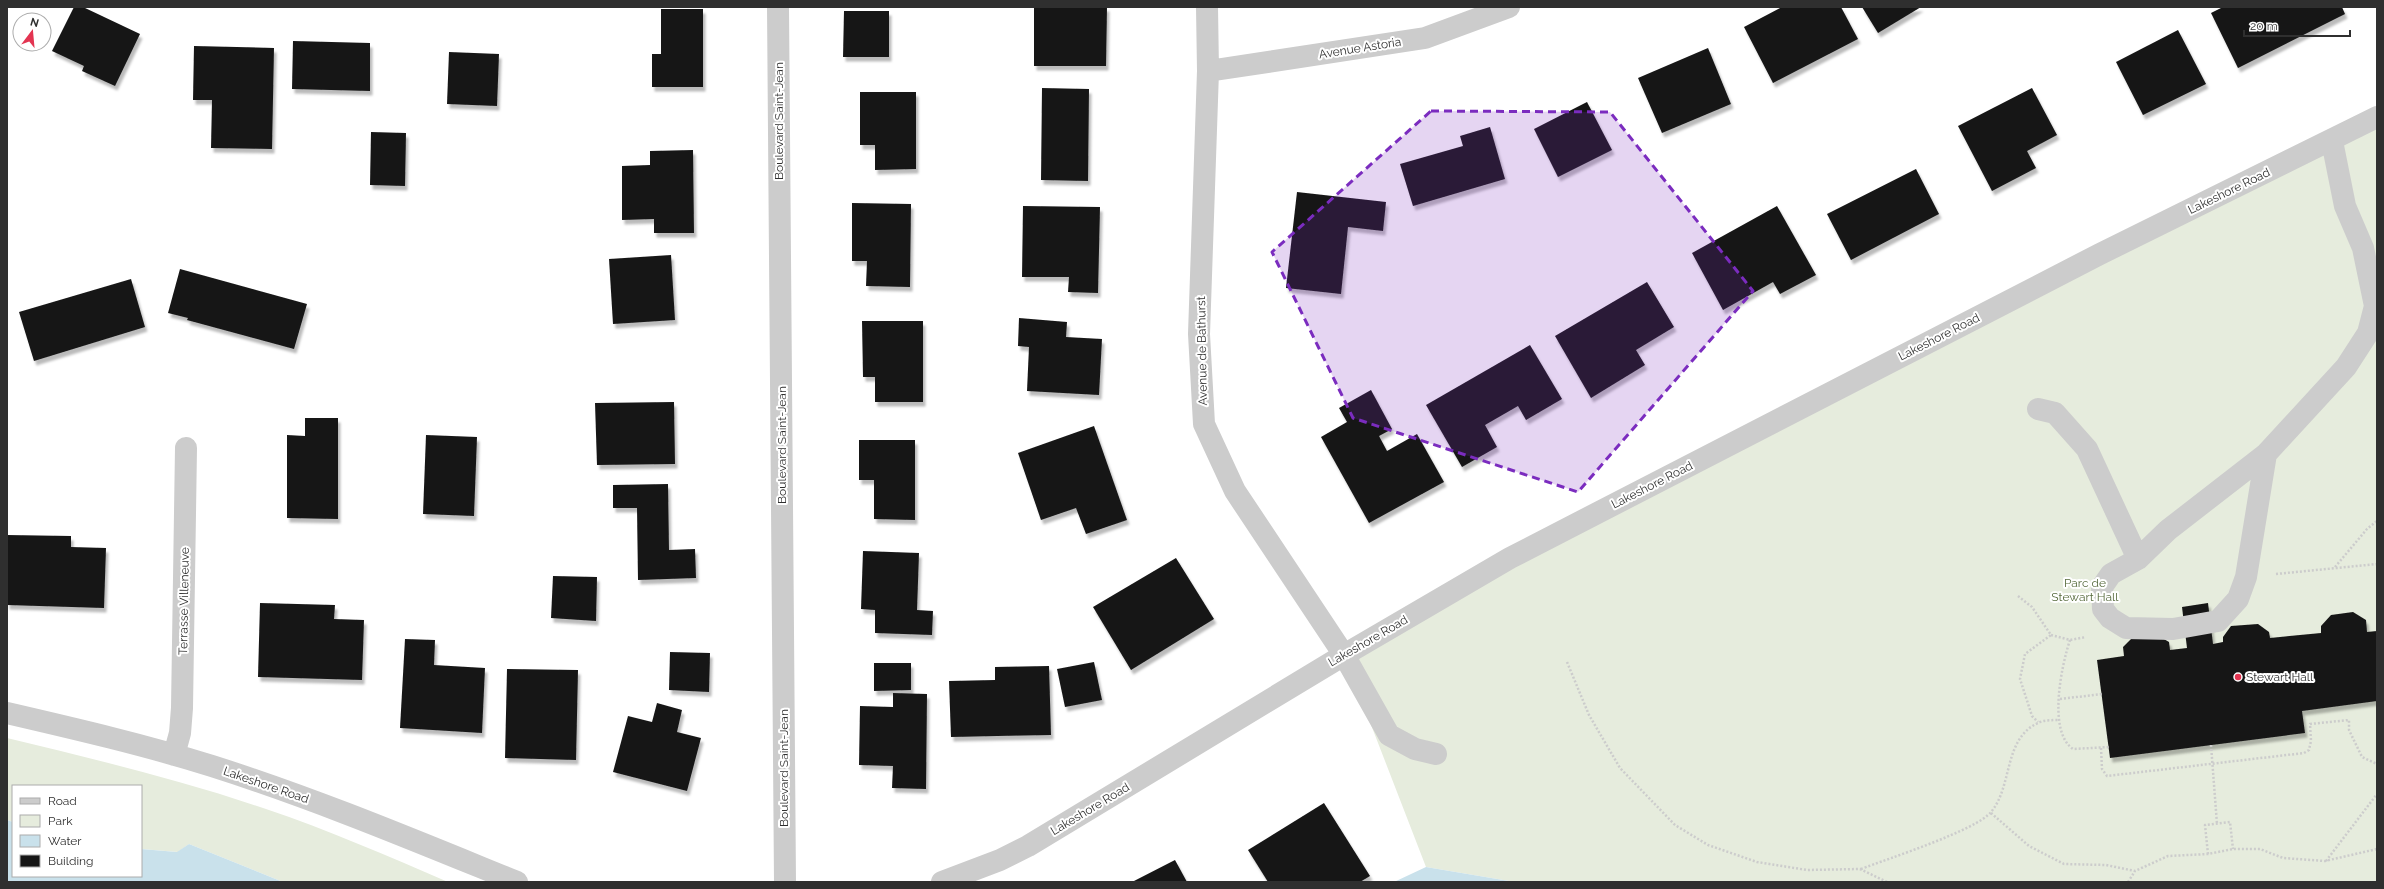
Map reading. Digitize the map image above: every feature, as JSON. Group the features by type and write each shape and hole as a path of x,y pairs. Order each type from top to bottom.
{"street":[{"name":"Boulevard Saint-Jean","path":"778,7 785,882"},
{"name":"Avenue de Bathurst","path":"1207,7 1208,71 1199,334 1204,424 1235,491 1344,655 1389,734 1415,749 1436,754"},
{"name":"Avenue Astoria","path":"1208,71 1424,38 1509,7"},
{"name":"Lakeshore Road","path":"942,882 1000,860 1028,846 1344,655 1510,558 2100,254 2332,141 2377,117"},
{"path":"2266,454 2246,577 2238,599 2218,622 2173,629 2126,628 2110,618 2103,609 2102,588 2111,574 2138,560 2168,530 2266,454 2346,367 2368,333 2375,306 2363,248 2345,206 2332,141"},
{"path":"2038,409 2055,413 2087,449 2138,560"},
{"name":"Terrasse Villeneuve","path":"174,755 180,734 182,708 186,448"},
{"name":"Lakeshore Road","path":"7,713 174,755 338,810 517,882"}],"path":[{"path":"2335,567 2358,538 2377,521"},
{"path":"2246,577 2377,564"},
{"path":"2018,596 2032,607 2051,635 2025,654 2020,679 2032,716 2038,722"},
{"path":"2070,640 2061,673 2059,720 2065,739 2073,749 2109,747"},
{"path":"1567,662 1589,715 1620,768 1675,825 1708,845 1757,862 1807,870 1860,869 1947,836 1991,813 1998,802 2014,750 2024,733 2038,722 2059,720"},
{"path":"2060,698 2102,694"},
{"path":"2101,748 2102,769 2107,776 2304,753 2309,750 2311,741 2310,724 2349,720 2349,730 2362,757 2377,764"},
{"path":"2211,745 2216,824"},
{"path":"2325,861 2377,794"},
{"path":"1991,813 2029,846 2064,864 2106,865 2135,871"},
{"path":"2208,854 2205,825 2230,822 2233,849"},
{"path":"2128,882 2135,871 2168,856 2208,854 2233,849 2260,849 2283,858 2325,861 2377,849"},
{"path":"1860,869 1887,882"}],"highlighted area":[{"path":"1431,111 1610,112 1753,291 1578,492 1353,418 1272,252"}],"green space":[{"name":"Parc de Stewart Hall","path":"2377,117 2377,882 1515,882 1426,867 1344,655"},
{"path":"7,738 137,770 234,798 335,834 448,882 283,882 189,844 178,852 142,849 142,785 12,785 12,822 7,820"}],"water":[{"path":"7,820 12,822 12,877 142,877 142,849 177,852 189,844 283,882 7,882"},
{"path":"1426,867 1515,882 1394,882"}],"building":[{"path":"74,7 83,7 140,34 115,86 82,71 84,66 52,51"},
{"path":"1034,7 1107,7 1106,66 1034,66"},
{"path":"1782,7 1841,7 1858,39 1773,83 1744,27"},
{"path":"1862,7 1921,7 1878,33"},
{"path":"2223,7 2342,7 2345,14 2238,68 2211,13"},
{"path":"661,9 703,9 703,87 652,87 652,54 661,54"},
{"path":"844,11 889,11 889,57 843,57"},
{"path":"2178,30 2206,84 2143,115 2116,62"},
{"path":"293,41 370,43 370,91 292,89"},
{"path":"194,46 274,48 272,149 211,148 212,100 193,100"},
{"path":"1708,48 1731,104 1662,133 1638,78"},
{"path":"449,52 499,54 497,106 447,104"},
{"path":"1042,88 1089,89 1088,181 1041,180"},
{"path":"2032,88 2057,135 2027,151 2036,168 1992,191 1958,126"},
{"path":"860,92 916,92 916,169 875,170 875,145 860,145"},
{"path":"1587,102 1612,150 1558,177 1534,129"},
{"path":"1490,127 1505,179 1413,206 1400,164 1463,146 1460,136"},
{"path":"371,132 406,133 405,186 370,185"},
{"path":"693,150 694,233 654,233 654,219 622,220 622,166 650,165 650,151"},
{"path":"1916,169 1939,214 1851,260 1827,214"},
{"path":"1297,192 1386,202 1383,231 1348,227 1341,294 1286,288"},
{"path":"852,203 911,204 910,287 866,286 867,261 852,261"},
{"path":"1023,206 1100,207 1098,293 1068,292 1069,277 1022,277"},
{"path":"1777,206 1816,275 1780,294 1773,282 1723,310 1692,253"},
{"path":"671,255 675,320 613,324 609,259"},
{"path":"180,269 307,304 294,349 187,320 188,318 168,313"},
{"path":"131,279 145,327 34,361 19,312"},
{"path":"1647,282 1674,327 1636,350 1645,365 1591,398 1555,336"},
{"path":"1019,318 1067,322 1066,337 1102,339 1099,395 1027,391 1029,347 1018,346"},
{"path":"862,321 923,321 923,402 875,402 875,377 863,377"},
{"path":"1530,345 1562,399 1526,420 1518,406 1485,425 1497,447 1462,467 1426,405"},
{"path":"1371,390 1392,429 1379,436 1387,451 1417,434 1444,482 1369,523 1321,437 1347,422 1339,408"},
{"path":"674,402 675,464 597,465 595,403"},
{"path":"305,418 338,418 338,519 287,518 287,435 305,436"},
{"path":"1094,426 1127,520 1086,534 1076,508 1041,520 1018,453"},
{"path":"426,435 477,437 474,516 423,514"},
{"path":"859,440 915,440 915,520 874,519 874,480 859,480"},
{"path":"668,484 669,550 695,549 696,578 638,580 637,508 613,508 613,485"},
{"path":"7,535 71,536 71,547 106,548 104,608 7,605"},
{"path":"863,551 919,553 917,610 933,611 932,635 875,633 875,610 861,609"},
{"path":"1176,558 1214,619 1131,670 1093,607"},
{"path":"553,576 597,577 596,621 551,618"},
{"path":"260,603 335,605 334,619 364,620 362,680 258,677"},
{"name":"Stewart Hall","path":"2208,603 2213,644 2223,642 2223,637 2231,626 2258,624 2269,632 2270,638 2321,633 2321,626 2331,615 2353,612 2366,620 2367,632 2377,631 2377,701 2302,711 2305,733 2110,758 2097,660 2124,656 2123,647 2134,636 2157,635 2169,642 2170,650 2187,648 2182,607"},
{"path":"405,639 435,640 434,665 485,668 482,733 400,728"},
{"path":"670,652 710,653 709,692 669,690"},
{"path":"1094,662 1102,700 1065,707 1057,669"},
{"path":"874,663 911,663 911,690 874,691"},
{"path":"1049,666 1051,735 951,737 949,681 995,680 995,667"},
{"path":"507,669 578,670 576,760 505,758"},
{"path":"893,693 927,694 926,789 892,788 893,766 859,765 860,706 893,707"},
{"path":"657,703 682,710 677,732 701,738 687,791 613,772 628,716 652,722"},
{"path":"1324,803 1370,876 1360,882 1268,882 1248,850"},
{"path":"1175,860 1187,882 1132,882"}],"place":[{"name":"Stewart Hall","path":"2238,677"}]}
